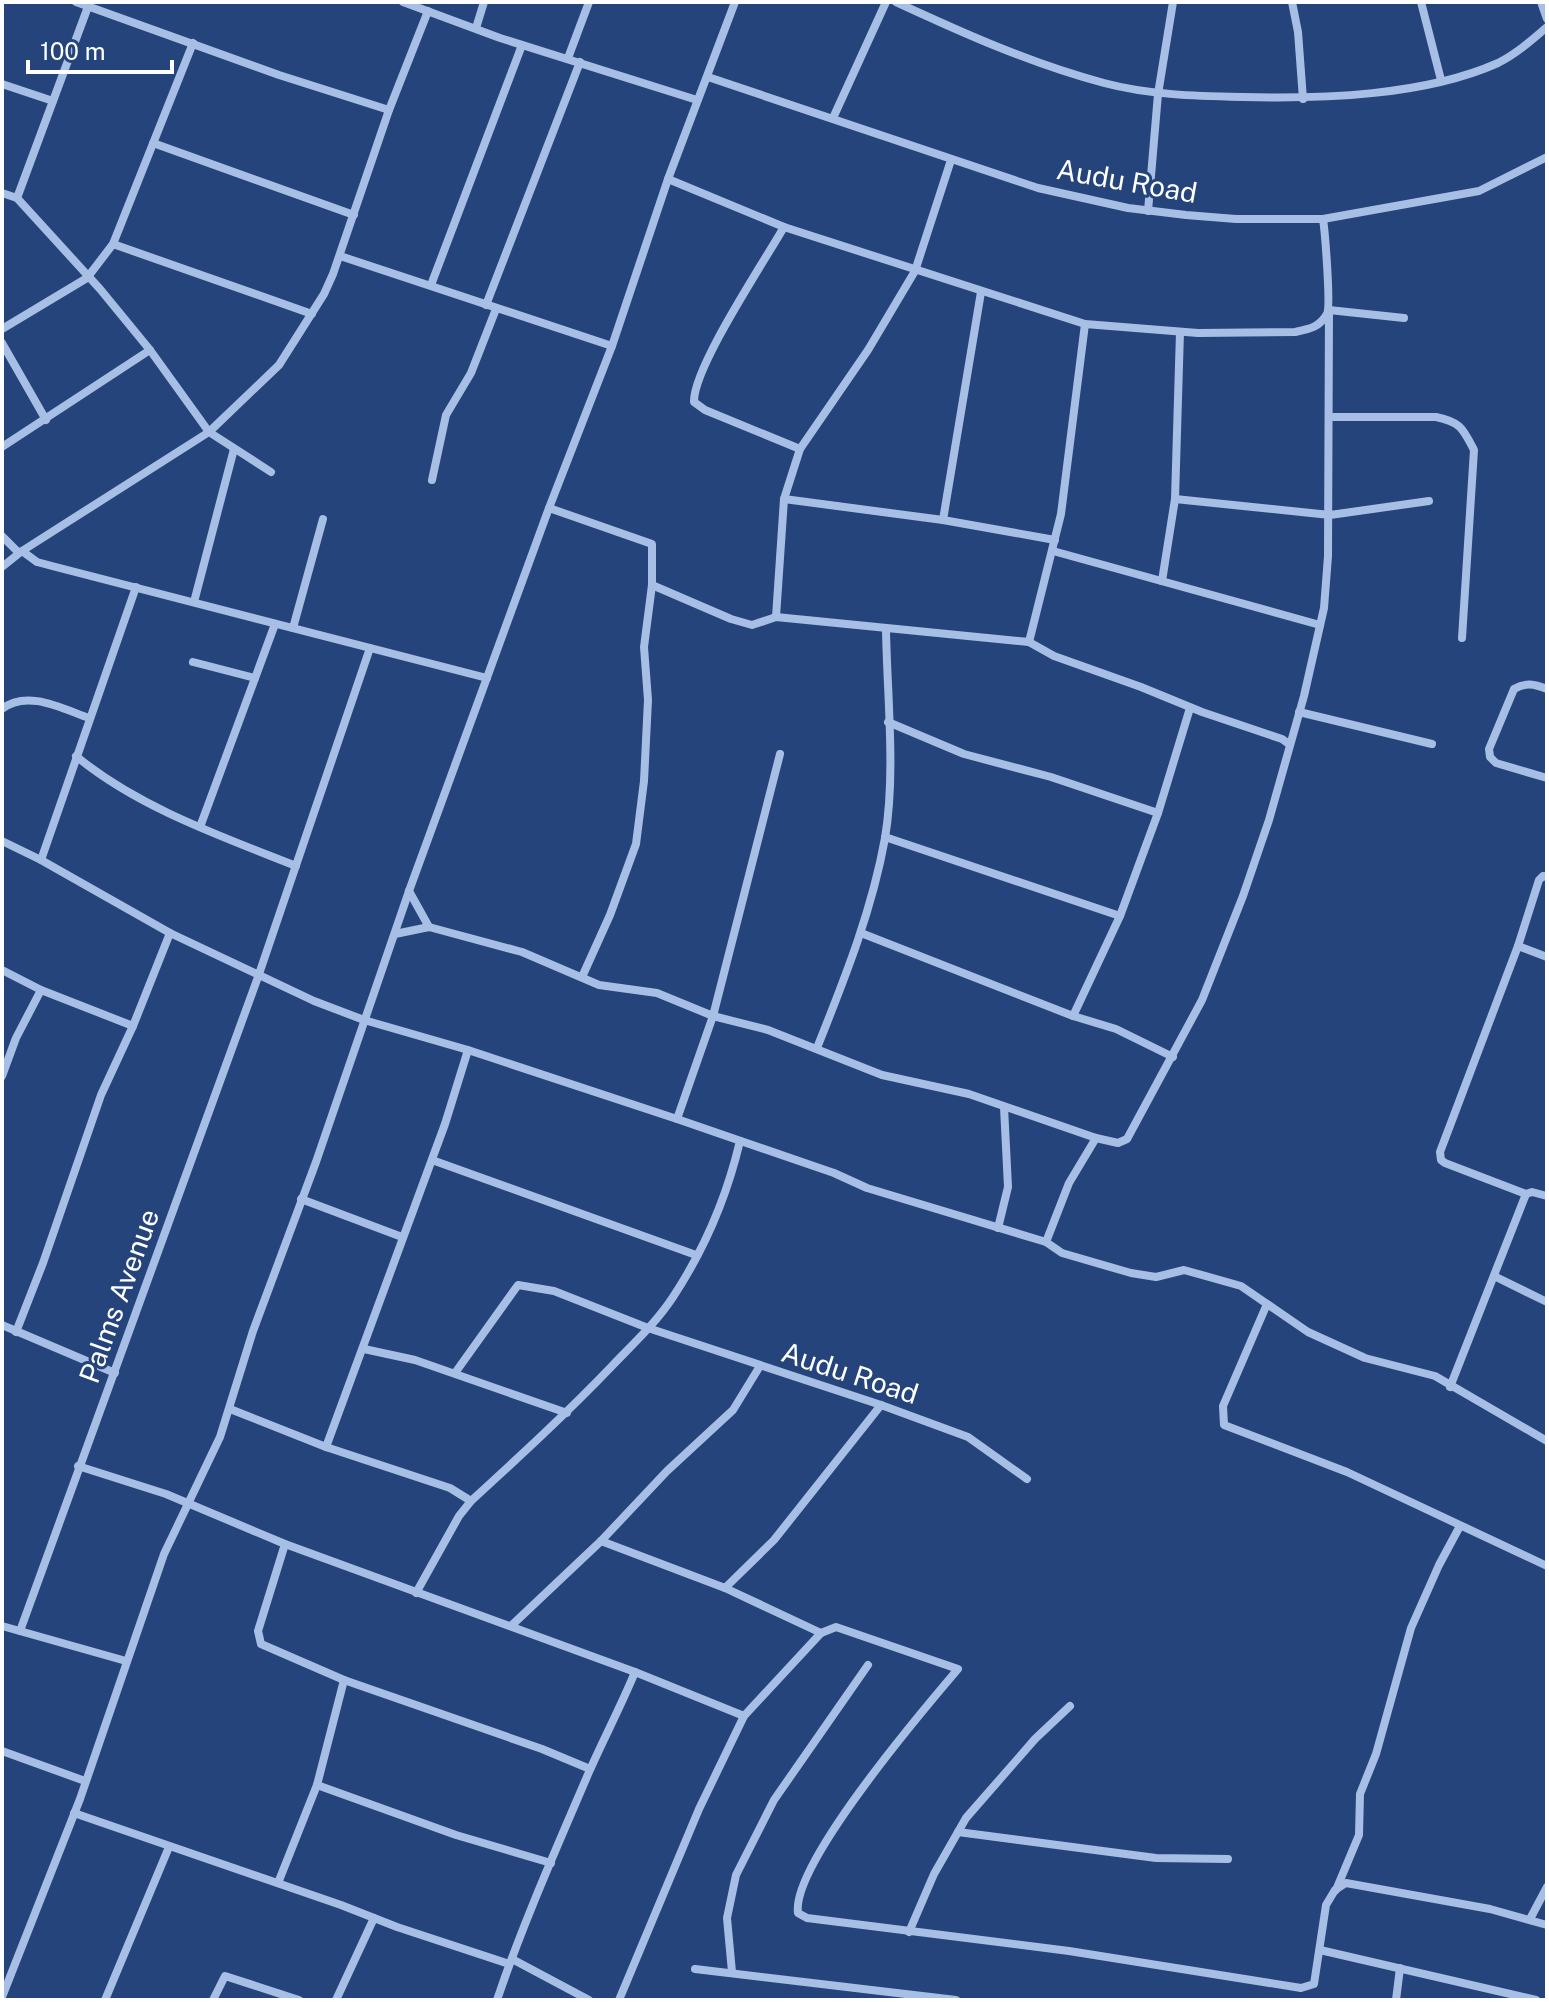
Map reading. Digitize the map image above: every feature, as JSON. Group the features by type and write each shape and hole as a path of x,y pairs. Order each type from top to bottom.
{"street":[{"path":"76,2 89,4 279,75 389,110"},
{"path":"403,2 522,45 697,100"},
{"path":"476,28 484,2"},
{"path":"568,58 589,2"},
{"path":"2,1997 74,1813 164,1554 220,1437 253,1331 409,891 549,508 612,346 668,179 735,2"},
{"path":"833,118 886,2"},
{"path":"896,2 991,45 1051,67 1105,84 1158,94 1303,99 1356,95 1473,73 1502,61 1547,27"},
{"path":"1148,211 1158,94 1173,2"},
{"path":"1292,2 1298,32 1303,99"},
{"path":"1421,2 1441,80"},
{"path":"1541,2 1547,19"},
{"path":"17,198 89,4"},
{"path":"2,567 22,551 209,432 279,365 324,294 340,256 389,110 428,11"},
{"path":"2,329 87,278 113,244 193,43"},
{"path":"431,285 522,45"},
{"path":"486,305 580,62"},
{"name":"Audu Road","path":"708,77 1038,188 1148,211 1236,219 1323,219 1479,191 1547,157"},
{"path":"2,84 53,101"},
{"path":"153,143 354,215"},
{"path":"776,617 784,499 800,449 868,350 915,271 951,160"},
{"path":"668,179 784,227 1085,324 1180,332 1295,332 1321,323 1329,310"},
{"path":"2,193 17,198 150,350 209,432 271,472"},
{"path":"395,934 429,927 522,952 599,985 657,993 713,1016 768,1030 882,1075 969,1094 1096,1138 1118,1143 1127,1139 1202,1000 1243,896 1278,790 1320,625 1330,515 1329,310 1323,219"},
{"path":"784,227 698,379 694,402 705,410 800,449"},
{"path":"113,244 312,314"},
{"path":"340,256 612,346"},
{"path":"943,520 981,292"},
{"path":"432,480 446,415 471,373 496,309"},
{"path":"1329,310 1404,318"},
{"path":"1029,642 1055,540 1085,324"},
{"path":"1162,581 1175,499 1180,332"},
{"path":"2,343 46,420"},
{"path":"2,447 150,350"},
{"path":"1329,417 1436,417 1453,420 1466,435 1474,450 1474,461 1462,638"},
{"path":"194,602 234,449"},
{"path":"784,499 943,520 1055,540"},
{"path":"1175,499 1330,515 1429,501"},
{"path":"549,508 652,544 652,585 644,647 648,700 644,781 636,844 610,915 582,977"},
{"path":"293,628 323,519"},
{"path":"2,536 19,553 22,551 37,562 487,678"},
{"path":"1053,551 1320,625"},
{"path":"652,585 752,625 776,617 1029,642 1054,656 1289,744"},
{"path":"41,860 136,587"},
{"path":"200,827 275,624"},
{"path":"817,1048 861,933 885,837 889,784 886,629"},
{"name":"Palms Avenue","path":"20,1631 258,977 370,648"},
{"path":"193,662 255,678"},
{"path":"1547,689 1534,684 1522,684 1514,689 1489,749 1490,757 1496,763 1547,778"},
{"path":"2,709 5,705 29,698 89,718"},
{"path":"1073,1016 1120,916 1158,813 1190,708"},
{"path":"1299,712 1432,744"},
{"path":"888,722 964,754 1051,777 1158,813"},
{"path":"677,1119 713,1016 780,754"},
{"path":"76,756 111,783 200,827 296,866"},
{"path":"885,837 1120,916"},
{"path":"2,841 170,933 258,977 364,1020 468,1050 677,1119 834,1173 867,1188 1046,1242 1062,1253 1131,1273 1156,1277 1184,1270 1241,1286 1308,1332 1341,1349 1393,1367 1424,1371 1547,1441"},
{"path":"1547,877 1539,880 1518,946 1439,1156 1445,1163 1526,1194 1532,1192 1547,1196"},
{"path":"409,891 429,927"},
{"path":"16,1332 101,1095 133,1026 170,933"},
{"path":"861,933 1073,1016 1116,1029 1173,1057"},
{"path":"1518,946 1547,957"},
{"path":"2,970 41,990 133,1026"},
{"path":"2,1076 16,1038 41,990"},
{"path":"326,1447 432,1160 468,1050"},
{"path":"998,1228 1008,1187 1004,1107"},
{"path":"1046,1242 1069,1183 1096,1138"},
{"path":"416,1593 459,1516 471,1501 567,1413 648,1328 672,1298 724,1196 740,1141"},
{"path":"432,1160 696,1255"},
{"path":"1450,1387 1526,1194"},
{"path":"301,1199 402,1237"},
{"path":"1494,1276 1547,1302"},
{"name":"Audu Road","path":"455,1373 518,1285 554,1291 648,1328 968,1437 1027,1479"},
{"path":"1267,1304 1223,1406 1224,1425 1347,1472 1547,1566"},
{"path":"2,1325 115,1373"},
{"path":"364,1349 415,1360 567,1413"},
{"path":"511,1626 733,1410 760,1366"},
{"path":"725,1588 774,1540 881,1405"},
{"path":"230,1409 326,1447 450,1488 471,1501"},
{"path":"78,1466 189,1503 285,1544 635,1672 744,1716"},
{"path":"619,2000 699,1809 744,1716 821,1633 836,1627 958,1669 878,1765 809,1870 797,1902 798,1913 807,1918 1069,1951 1301,1988 1314,1984 1326,1905 1355,1851 1359,1835 1360,1794 1376,1754 1411,1628 1460,1526"},
{"path":"601,1541 725,1588 821,1633"},
{"path":"285,1544 258,1631 259,1641 271,1650 344,1680 542,1749 590,1769"},
{"path":"2,1626 126,1661"},
{"path":"732,1972 727,1918 736,1875 774,1800 868,1665"},
{"path":"497,2000 510,1961 590,1769 635,1672"},
{"path":"278,1883 317,1785 344,1680"},
{"path":"909,1932 934,1874 966,1818 998,1780 1070,1706"},
{"path":"2,1751 85,1781"},
{"path":"317,1785 456,1835 551,1863"},
{"path":"74,1813 374,1918 510,1961 589,2000"},
{"path":"958,1832 1156,1858 1228,1859"},
{"path":"105,2000 169,1847"},
{"path":"1335,1890 1346,1883 1490,1909 1547,1925"},
{"path":"1530,1919 1547,1887"},
{"path":"336,2000 374,1918"},
{"path":"1320,1950 1536,2000"},
{"path":"1396,2000 1400,1968"},
{"path":"695,1969 956,2000"},
{"path":"213,2000 225,1976 299,2000"}]}
